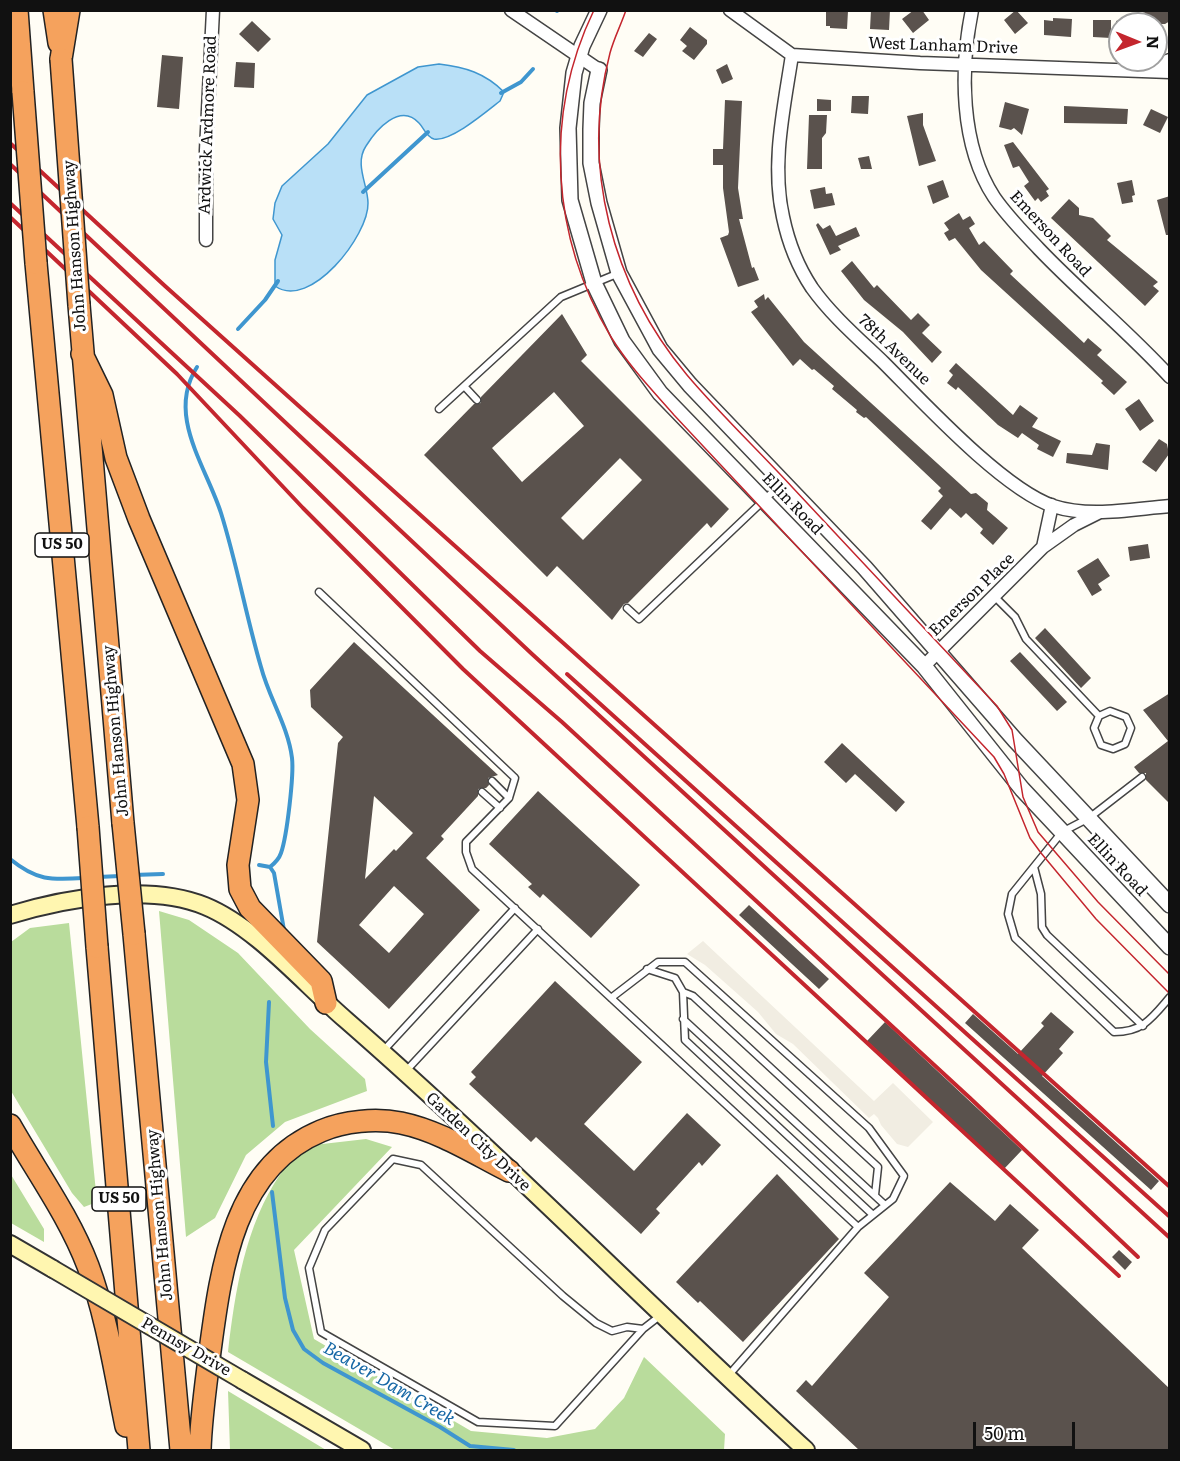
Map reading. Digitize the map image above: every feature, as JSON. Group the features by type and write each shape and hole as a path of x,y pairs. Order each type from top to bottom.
{"highway":[{"name":"US 50","path":"18,10 36,263 88,827 139,1450"},
{"name":"John Hanson Highway","path":"54,10 61,59 82,354 123,823 181,1450"},
{"path":"61,59 69,10"},
{"path":"10,38 23,92"},
{"path":"82,354 102,395 116,458 139,519 243,764 248,807 238,865 240,889 250,908 321,981 326,1003"},
{"path":"201,1450 201,1419 216,1307 226,1255 243,1205 269,1167 282,1154 307,1137 330,1127 359,1122 399,1123 424,1129 509,1171"},
{"path":"11,1125 58,1204 88,1266 105,1326 131,1450"}],"main road":[{"name":"Garden City Drive","path":"10,915 61,902 119,896 176,897 205,906 235,920 404,1072 806,1450"},
{"name":"Pennsy Drive","path":"10,1244 362,1450"}],"street":[{"name":"Ardwick Ardmore Road","path":"206,240 206,150 213,10"},
{"path":"511,10 599,70"},
{"name":"Ellin Road","path":"599,10 574,73 568,128 569,190 578,234 594,283 622,341 660,393 924,666 1022,789 1170,947"},
{"path":"730,10 792,55"},
{"name":"Emerson Road","path":"972,10 965,64 968,124 982,175 994,197 1014,223 1074,286 1170,377"},
{"name":"West Lanham Drive","path":"792,55 1108,70"},
{"name":"78th Avenue","path":"792,55 781,134 778,187 783,217 791,243 811,286 844,325 976,451 1017,486 1052,505 1101,512 1170,506"},
{"name":"Ellin Road","path":"599,70 592,103 591,163 599,203 619,273 660,349 690,385 865,568 936,652 1170,905"},
{"path":"1043,547 1052,505"},
{"name":"Emerson Place","path":"924,666 1043,547 1074,525 1101,512"}],"lane":[{"path":"439,409 561,297 619,273"},
{"path":"464,386 477,400"},
{"path":"627,608 639,619 783,483"},
{"path":"319,592 515,778 509,798 472,833 466,842 466,852 472,869 858,1227"},
{"path":"994,596 1015,617 1026,639 1099,716"},
{"path":"1110,711 1126,717 1131,728 1125,744 1113,749 1101,745 1094,728 1099,716 1110,711"},
{"path":"1142,777 1089,818 1062,832 1012,894 1008,914 1015,938 1114,1032 1130,1032 1143,1026 1170,997"},
{"path":"492,781 509,798"},
{"path":"482,792 500,808"},
{"path":"1034,867 1041,894 1042,927 1047,935 1143,1026"},
{"path":"382,1052 515,908"},
{"path":"404,1072 538,928"},
{"path":"611,998 647,969 663,960 685,962 869,1128 904,1176 900,1188 885,1205 858,1227 727,1377"},
{"path":"647,969 675,978 683,992 685,1040 873,1215"},
{"path":"683,992 693,996 878,1167 875,1195"},
{"path":"683,1019 885,1205"},
{"path":"643,1329 627,1327 612,1331 596,1323 563,1296 421,1165 393,1159 325,1230 309,1268 321,1332 478,1422 555,1426 643,1329 661,1315"}],"green space":[{"path":"159,911 189,920 238,953 310,1029 365,1079 367,1091 285,1122 246,1155 215,1218 186,1237"},
{"path":"69,923 97,1202 84,1207 72,1193 11,1091 11,942 30,928"},
{"path":"366,1139 392,1147 294,1250 314,1339 471,1431 547,1438 595,1429 624,1398 644,1357 725,1434 724,1450 395,1450 228,1352 238,1283 250,1237 269,1193 281,1173 305,1146"},
{"path":"10,1173 44,1229 44,1242 11,1223"},
{"path":"228,1391 326,1450 230,1450"}],"shaded area":[{"path":"703,941 874,1101 893,1083 933,1122 908,1147 897,1144 874,1114 869,1118 793,1044 776,1034 758,1012 705,965 687,954"}],"water":[{"path":"439,64 466,69 489,80 504,92 500,101 459,131 441,139 431,138 412,117 404,115 382,126 366,146 361,160 368,203 366,217 348,250 320,279 304,288 289,291 275,286 275,260 282,235 273,219 275,203 282,186 328,144 367,95 418,67"}],"building":[{"path":"826,10 848,11 847,29 826,26"},
{"path":"871,10 890,10 889,30 870,29"},
{"path":"914,10 922,10 929,20 913,33 902,19"},
{"path":"1016,10 1028,23 1015,34 1004,20"},
{"path":"1170,10 1170,21 1168,22 1168,12 1145,12"},
{"path":"1053,18 1072,19 1071,37 1044,35 1044,20 1053,21"},
{"path":"1093,20 1108,20 1108,38 1093,37"},
{"path":"252,21 271,39 258,52 239,34"},
{"path":"690,27 707,40 707,44 694,60 682,51 687,46 680,40"},
{"path":"649,33 657,39 643,57 634,51"},
{"path":"162,55 183,57 179,109 157,107"},
{"path":"236,62 255,63 254,88 234,87"},
{"path":"727,64 733,79 722,84 716,70"},
{"path":"852,96 869,96 868,114 851,113"},
{"path":"817,99 831,100 831,111 817,111"},
{"path":"725,100 742,101 738,188 743,219 739,219 752,268 754,267 759,280 738,287 720,238 728,235 729,232 723,188 723,165 713,165 713,149 723,149"},
{"path":"1005,102 1029,109 1022,135 1014,128 1011,130 999,127"},
{"path":"1064,106 1128,109 1127,124 1064,123"},
{"path":"1151,109 1168,117 1160,133 1143,125"},
{"path":"923,113 923,125 936,161 919,166 907,116"},
{"path":"809,115 827,115 826,133 822,138 822,169 807,169"},
{"path":"1013,142 1049,189 1046,191 1049,196 1041,202 1038,198 1035,201 1024,186 1029,182 1019,166 1013,168 1004,145"},
{"path":"869,156 872,169 861,169 858,158"},
{"path":"943,180 949,197 933,204 927,186"},
{"path":"1132,180 1135,195 1132,196 1133,202 1122,204 1117,183"},
{"path":"825,187 826,194 832,193 835,205 814,209 810,190"},
{"path":"1170,196 1170,235 1166,235 1157,200"},
{"path":"1069,199 1079,208 1079,215 1093,218 1111,236 1107,240 1158,282 1153,286 1159,291 1145,306 1051,218"},
{"path":"959,213 963,220 970,216 975,224 969,228 979,245 984,241 1013,271 1010,274 1084,343 1088,338 1102,350 1097,355 1127,382 1114,395 1101,383 1103,381 981,270 955,238 949,241 944,233 949,230 944,223"},
{"path":"818,223 823,229 830,225 836,236 856,227 860,236 838,246 841,250 830,255 816,225"},
{"path":"852,261 874,288 877,285 911,320 918,313 930,325 922,333 942,352 932,363 903,332 864,300 841,271"},
{"path":"764,294 765,300 768,297 804,342 971,494 976,493 988,503 987,510 1008,528 993,545 980,533 983,529 966,513 961,518 950,508 931,530 921,521 943,496 938,491 941,488 866,417 856,412 857,410 832,389 834,386 814,369 812,370 800,359 793,366 751,312 758,307 754,301"},
{"path":"562,314 587,355 581,361 729,509 711,528 707,523 628,603 624,604 612,620 557,566 547,577 424,455 474,404 481,403 481,397","holes":["554,392 584,426 522,482 492,448","620,458 642,480 583,540 561,518"]},
{"path":"956,363 1013,415 1020,405 1038,418 1032,427 1061,441 1053,457 1037,449 1039,445 1022,433 1018,438 998,425 958,387 956,390 947,383 953,375 949,371"},
{"path":"1139,399 1154,421 1140,431 1125,409"},
{"path":"1159,439 1167,444 1169,454 1156,472 1142,462"},
{"path":"1096,443 1110,445 1108,470 1066,463 1067,453 1092,455"},
{"path":"1148,544 1150,558 1130,561 1128,547"},
{"path":"1098,558 1110,576 1098,584 1102,590 1092,596 1077,571"},
{"path":"1045,628 1091,678 1081,688 1035,638"},
{"path":"354,642 498,775 488,778 489,785 486,788 478,789 478,796 441,836 444,839 426,858 480,910 389,1009 317,942 338,743 343,737 311,707 310,690","holes":["374,796 413,833 365,879","394,886 424,914 389,953 359,925"]},
{"path":"1020,652 1067,702 1057,711 1010,661"},
{"path":"1170,693 1170,804 1146,780 1146,773 1139,773 1134,767 1168,741 1143,710"},
{"path":"842,743 905,802 896,812 855,774 846,783 824,762"},
{"path":"538,791 640,885 591,938 543,894 540,898 528,887 532,884 489,844"},
{"path":"749,905 829,979 819,989 739,915"},
{"path":"555,981 642,1062 584,1124 634,1171 687,1113 721,1145 702,1166 699,1162 656,1209 660,1213 641,1234 536,1137 531,1142 469,1084 476,1077 471,1072"},
{"path":"1051,1012 1074,1032 1059,1049 1063,1053 1042,1076 1159,1181 1151,1190 965,1023 973,1014 1018,1054 1044,1026 1041,1023"},
{"path":"885,1022 1022,1150 1004,1169 867,1041"},
{"path":"777,1174 839,1239 743,1342 700,1301 698,1303 676,1282"},
{"path":"950,1182 995,1221 1010,1204 1039,1230 1022,1248 1170,1389 1170,1450 859,1450 796,1391 806,1380 812,1386 889,1297 864,1273"},
{"path":"1119,1250 1132,1262 1125,1270 1112,1257"}],"waterway":[{"path":"501,93 521,82 533,69"},
{"path":"363,192 428,132"},
{"path":"238,329 265,300 278,281"},
{"path":"197,367 189,385 186,403 187,422 221,513 261,667 287,735 292,758 291,791 283,845 279,857 270,867"},
{"name":"Beaver Dam Creek","path":"10,859 28,872 45,878 84,878"},
{"name":"Beaver Dam Creek","path":"259,865 270,867 274,873 284,930"},
{"name":"Beaver Dam Creek","path":"133,875 163,874"},
{"name":"Beaver Dam Creek","path":"98,877 120,876"},
{"name":"Beaver Dam Creek","path":"269,1002 266,1062 273,1126"},
{"name":"Beaver Dam Creek","path":"272,1192 285,1298 293,1330 304,1349 323,1363 470,1446 514,1450"}],"tram line":[{"path":"594,10 578,50 567,92 561,134 561,176 566,218 576,259 591,299 611,337 633,368 674,415 994,757 1004,774 1030,838 1041,853 1096,919 1170,994"},
{"path":"626,10 610,53 602,96 599,139 601,181 609,223 622,264 639,303 661,340 687,375 997,706 1012,730 1023,797 1038,832 1098,902 1170,975"}],"railway":[{"path":"10,143 165,286 1170,1187"},
{"path":"10,164 532,654 1170,1238"},
{"path":"10,203 240,416 480,651 562,722 970,1098 1138,1257"},
{"path":"10,217 177,374 303,508 463,669 1119,1276"},
{"path":"567,674 1170,1217"}]}
